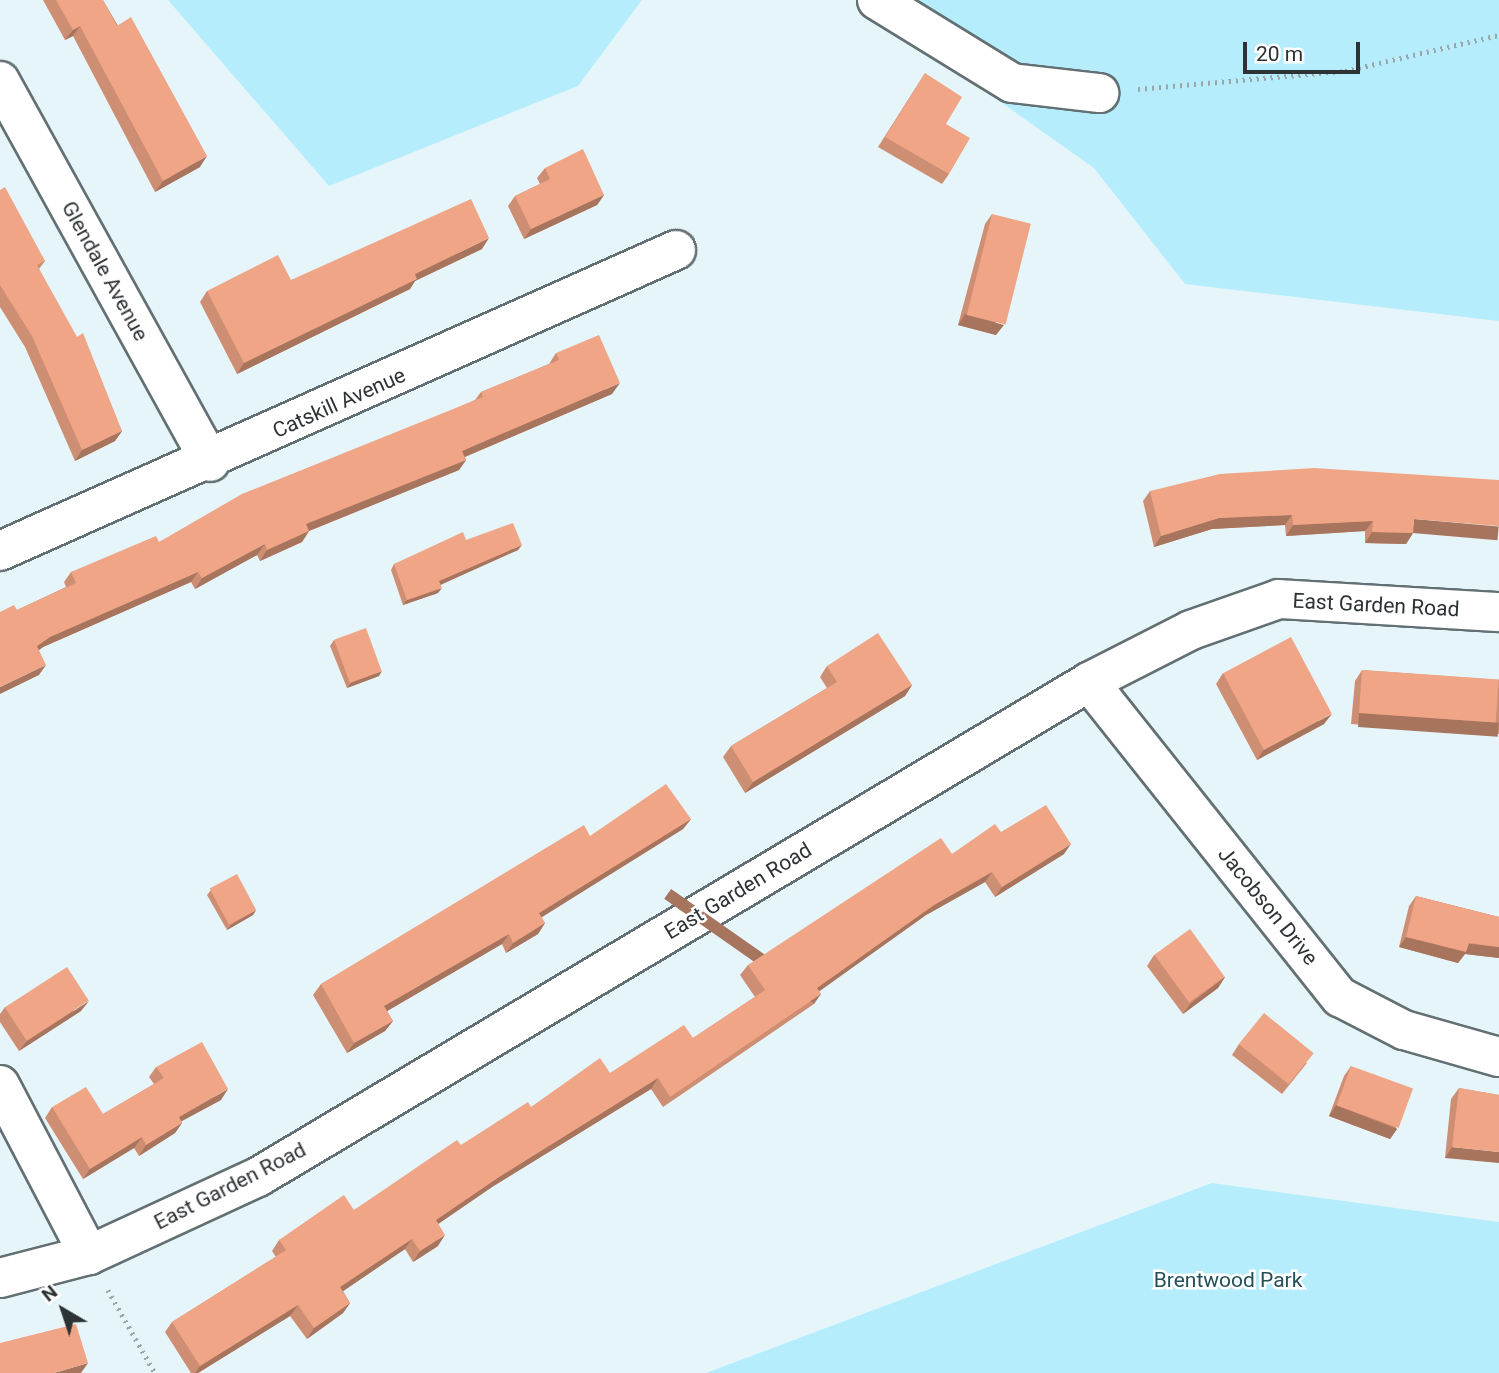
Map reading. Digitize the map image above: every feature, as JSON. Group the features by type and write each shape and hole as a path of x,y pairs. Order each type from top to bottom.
{"street":[{"path":"877,0 1013,83 1099,93"},
{"name":"Glendale Avenue","path":"0,81 210,461"},
{"name":"Catskill Avenue","path":"0,551 210,461 676,250"},
{"name":"East Garden Road","path":"0,1278 89,1255 258,1177 1089,682 1191,630 1279,599 1499,612"},
{"name":"Jacobson Drive","path":"1089,682 1340,997 1404,1030 1499,1057"},
{"path":"0,1085 89,1255"}],"path":[{"path":"1099,93 1345,71 1499,35"},
{"path":"89,1255 155,1373"}],"green space":[{"path":"168,0 642,0 578,86 329,186"},
{"path":"856,0 1499,0 1499,321 1185,284 1094,168"},
{"name":"Brentwood Park","path":"1212,1183 1499,1222 1499,1373 706,1373"}],"building":[{"path":"56,0 103,0 117,26 131,17 207,156 163,181 80,26 73,30"},
{"path":"925,73 962,97 946,124 970,138 949,174 885,137"},
{"path":"583,149 604,195 531,229 515,196 550,179 545,168"},
{"path":"5,187 45,261 37,265 77,337 83,333 122,431 82,450 32,336 0,285 0,190"},
{"path":"471,199 489,238 415,274 417,279 244,363 207,291 278,255 291,280"},
{"path":"992,214 1031,224 1006,325 967,315"},
{"path":"599,335 620,383 462,451 466,460 306,524 309,531 267,550 265,544 202,578 198,572 50,637 37,646 46,665 0,687 0,612 14,605 17,610 76,583 71,572 156,536 159,542 242,494 483,397 481,392 559,360 556,353"},
{"path":"1314,468 1499,480 1499,526 1414,519 1413,533 1372,532 1373,521 1293,525 1292,515 1219,518 1161,536 1150,491 1220,474"},
{"path":"513,523 522,545 439,581 442,588 407,600 394,564 463,532 466,540"},
{"path":"366,628 382,671 350,683 334,640"},
{"path":"878,633 912,685 753,782 731,746 837,682 827,666"},
{"path":"1291,637 1332,714 1264,750 1223,673"},
{"path":"1362,670 1499,680 1496,722 1359,713"},
{"path":"666,784 691,819 539,913 545,923 513,943 509,934 384,1006 393,1021 354,1043 321,984 584,825 590,836"},
{"path":"1046,805 1071,844 1002,887 992,872 934,905 817,988 821,994 670,1097 658,1078 499,1177 436,1220 445,1235 420,1251 412,1239 340,1287 350,1303 314,1328 298,1305 200,1366 172,1322 286,1250 279,1240 344,1195 354,1210 457,1140 461,1145 528,1102 531,1107 600,1058 610,1073 684,1025 693,1038 765,990 748,965 941,838 952,854 995,824 1001,832"},
{"path":"237,874 256,910 229,925 210,889"},
{"path":"1416,896 1499,917 1499,947 1469,943 1466,952 1406,937"},
{"path":"1190,929 1225,977 1189,1003 1154,955"},
{"path":"67,967 89,1001 27,1041 5,1007"},
{"path":"1264,1013 1314,1053 1289,1084 1239,1044"},
{"path":"202,1042 228,1089 179,1117 182,1123 146,1145 142,1137 90,1169 52,1107 86,1087 103,1114 164,1078 156,1067"},
{"path":"1351,1066 1413,1089 1399,1128 1337,1105"},
{"path":"1459,1088 1499,1095 1499,1152 1452,1147"},
{"path":"76,1324 88,1363 54,1373 0,1373 0,1343"}]}
